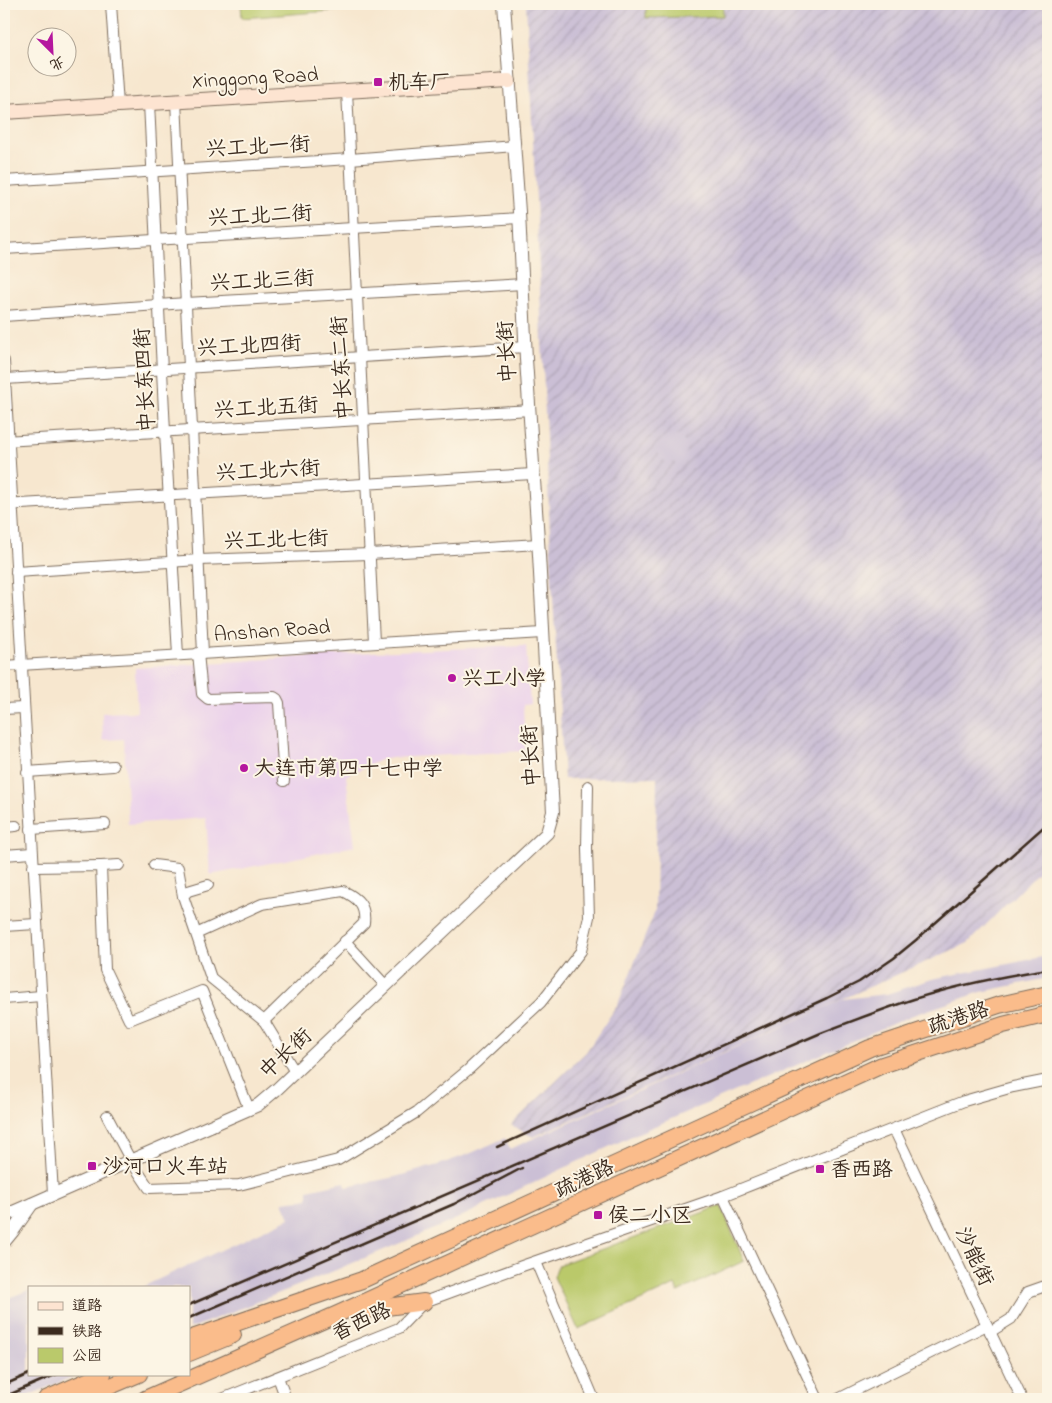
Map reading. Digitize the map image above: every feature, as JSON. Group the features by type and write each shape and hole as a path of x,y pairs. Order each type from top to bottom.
{"highway":[{"path":"190,1353 362,1280 870,1048 999,1004 1048,994"},
{"name":"疏港路","path":"146,1399 340,1313 882,1064 1003,1025 1048,1014"},
{"path":"190,1339 362,1280"},
{"path":"340,1313 424,1302"},
{"path":"46,1399 98,1376"},
{"path":"80,1399 134,1376"}],"main road":[{"name":"Xinggong Road","path":"4,112 509,81"}],"street":[{"path":"111,4 118,105"},
{"name":"中长街","path":"4,1216 258,1105 547,833 553,812 515,146 504,4"},
{"name":"中长东二街","path":"347,91 374,642"},
{"path":"176,101 199,560 202,694 204,698 208,699 277,698 279,703 284,781"},
{"name":"中长东四街","path":"149,103 178,655"},
{"name":"兴工北一街","path":"4,180 350,159 515,146"},
{"name":"兴工北二街","path":"4,249 519,218"},
{"name":"兴工北三街","path":"4,316 186,303 523,284"},
{"name":"兴工北四街","path":"5,379 190,366 360,358 526,347"},
{"path":"4,361 8,504 16,572 53,1194"},
{"name":"兴工北五街","path":"6,441 530,410"},
{"name":"兴工北六街","path":"8,504 533,474"},
{"name":"兴工北七街","path":"16,572 199,560 370,554 538,544"},
{"name":"Anshan Road","path":"4,666 542,633"},
{"path":"4,709 24,708"},
{"path":"27,772 113,766"},
{"path":"107,1116 131,1161 149,1188 239,1185 338,1160 417,1112 454,1082 541,1002 581,951 589,917 588,786"},
{"path":"31,829 105,824"},
{"path":"4,827 16,826"},
{"path":"4,855 32,853"},
{"path":"33,867 119,865"},
{"path":"154,865 178,868 183,896 211,978 264,1021 295,1072"},
{"path":"101,866 105,970 129,1020 202,991 250,1109"},
{"path":"183,896 188,891 208,885"},
{"path":"196,934 262,904 343,891 352,895 359,902 365,914 364,923 264,1021"},
{"path":"4,926 36,924"},
{"path":"345,941 386,986"},
{"path":"4,999 41,996"},
{"name":"香西路","path":"222,1399 399,1328 424,1302 723,1196 964,1101 1013,1087 1048,1080"},
{"name":"沙能街","path":"894,1129 1022,1399"},
{"path":"723,1196 818,1399"},
{"path":"4,1242 32,1204"},
{"path":"536,1262 594,1399"},
{"path":"838,1399 1011,1319 1028,1292 1048,1285"},
{"path":"278,1377 286,1399"}],"shaded area":[{"path":"526,4 1048,4 1048,862 968,943 533,1137 511,1125 586,1052 618,1004 655,911 657,777 564,779 552,582"},
{"path":"672,435 682,439 686,449 682,459 672,463 662,459 658,449 662,439"},
{"name":"大连市第四十七中学","path":"526,646 530,704 523,705 525,751 391,758 380,760 346,776 355,846 210,875 206,818 128,824 124,739 103,740 102,713 137,712 135,668 373,652"},
{"path":"1048,956 1048,978 981,992 913,1015 636,1134 448,1223 190,1329 190,1286 144,1286 290,1218 283,1202 308,1199 308,1190 345,1182 346,1187 395,1177 438,1165 505,1138 510,1149 843,999 887,994 932,979"},
{"path":"28,1290 28,1376 74,1376 20,1399 4,1399 4,1300"}],"green space":[{"path":"241,4 421,4 420,6 396,6 242,18"},
{"path":"646,4 723,4 723,16 646,18"},
{"path":"721,1206 744,1261 678,1292 675,1285 578,1329 554,1277 558,1265"}],"railway":[{"path":"497,1147 859,982 916,940 1048,823"},
{"path":"190,1305 821,1033 947,989 1048,969"},
{"path":"190,1318 454,1204 522,1168"},
{"path":"4,1385 28,1374"},
{"path":"4,1397 52,1376"}],"place":[{"name":"机车厂","path":"378,82"},
{"name":"兴工小学","path":"452,678"},
{"name":"大连市第四十七中学","path":"244,768"},
{"name":"沙河口火车站","path":"92,1166"},
{"name":"香西路","path":"820,1169"},
{"name":"侯二小区","path":"598,1215"}]}
